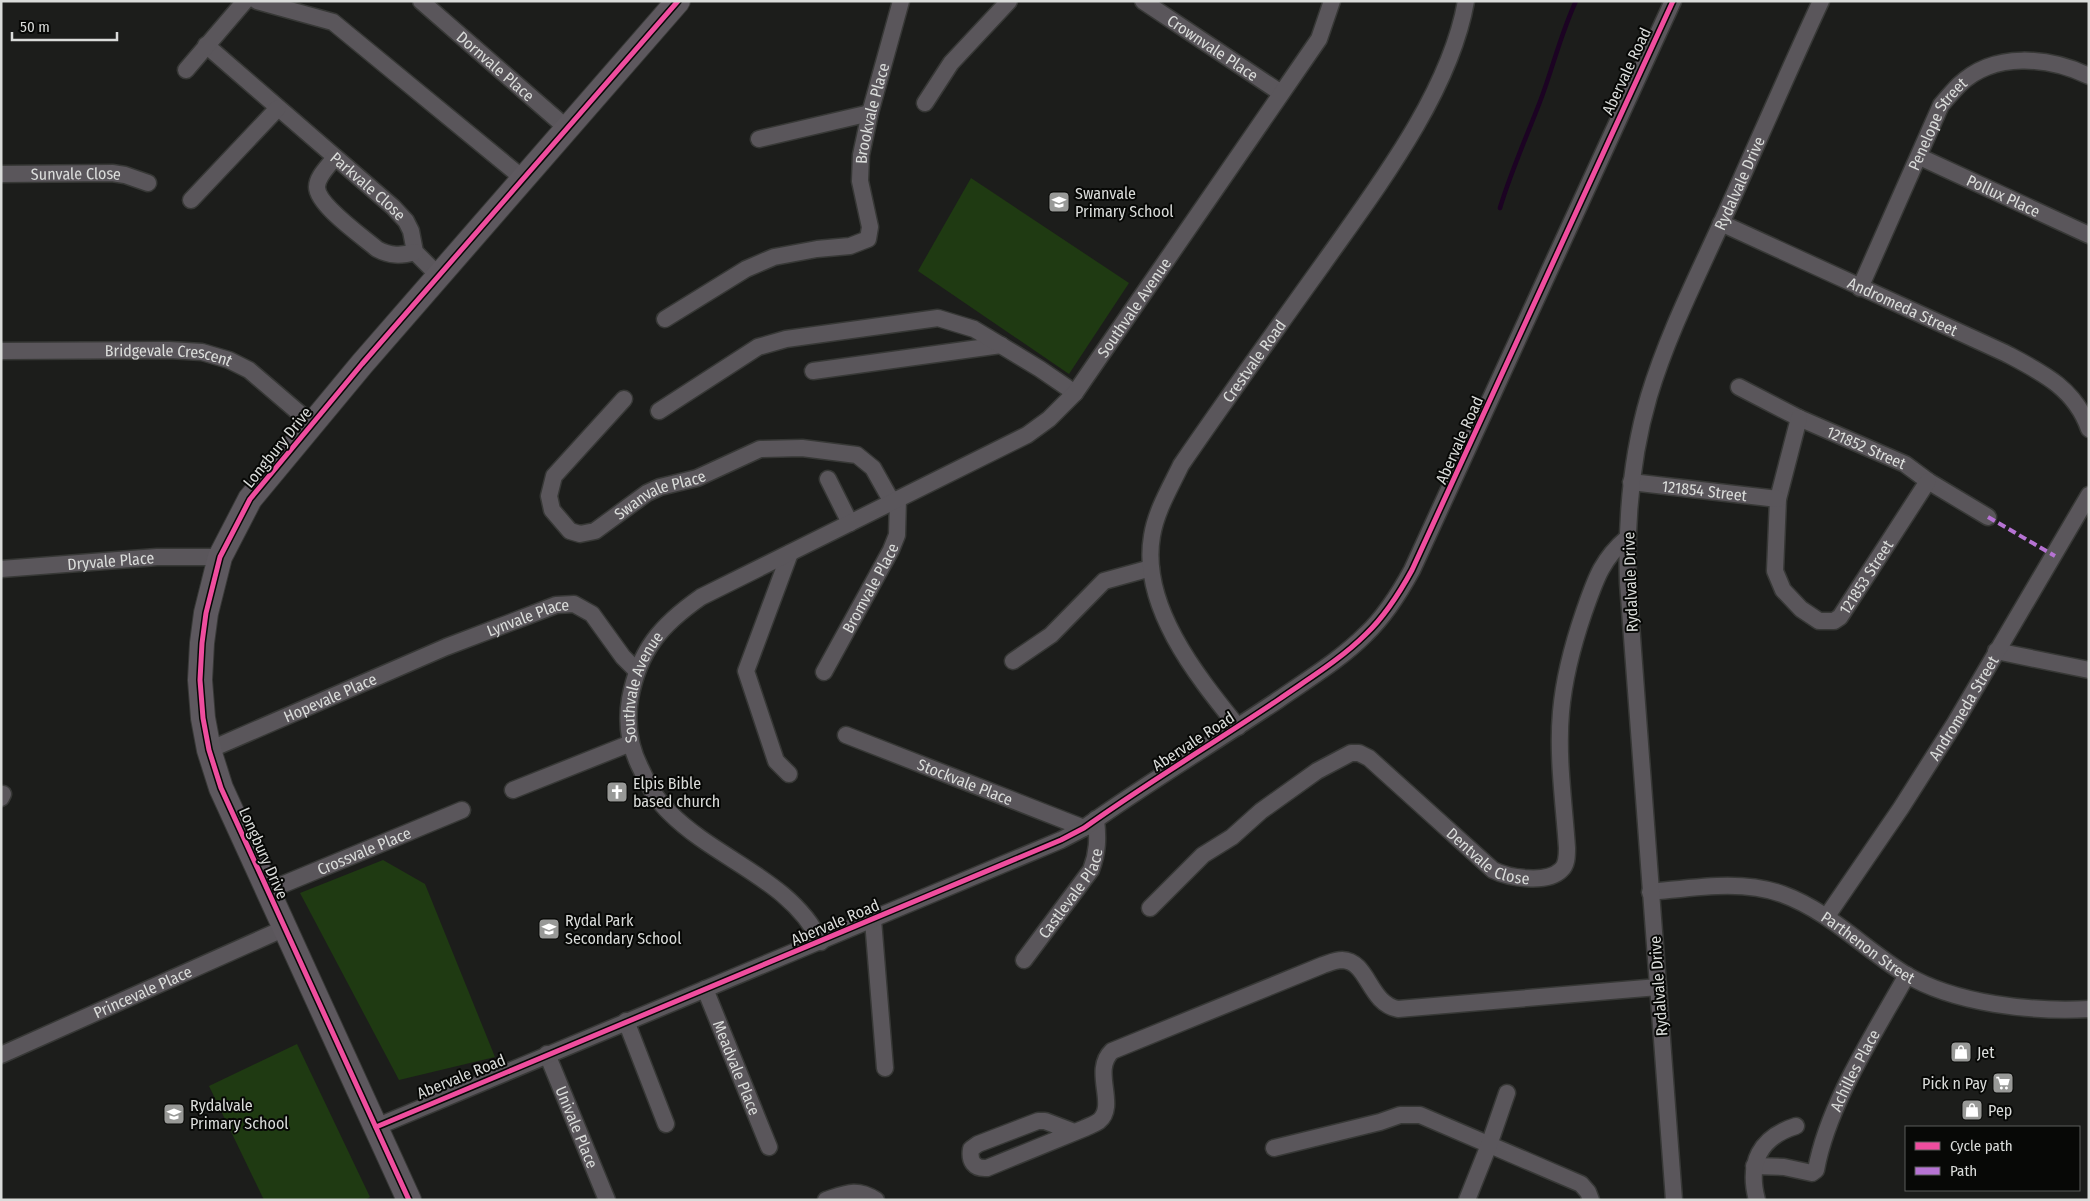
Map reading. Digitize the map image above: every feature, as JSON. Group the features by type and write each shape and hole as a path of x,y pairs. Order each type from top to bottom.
{"street":[{"path":"186,70 244,1"},
{"path":"257,1 333,22 525,180"},
{"name":"Dornvale Place","path":"422,1 569,130"},
{"name":"Longbury Drive","path":"409,1200 221,788 209,750 203,718 200,680 206,613 220,557 250,499 312,424 569,130 678,1"},
{"name":"Brookvale Place","path":"665,319 746,269 782,256 863,243 870,235 860,181 861,154 870,113 901,1"},
{"path":"925,104 951,63 1009,1"},
{"name":"Crownvale Place","path":"1143,1 1281,93"},
{"name":"Southvale Avenue","path":"821,942 812,923 795,905 670,813 650,788 635,758 631,743 628,712 637,671 646,650 658,632 677,614 701,597 1027,435 1049,419 1074,393 1319,38 1332,1"},
{"name":"Crestvale Road","path":"1238,727 1202,682 1181,648 1159,605 1151,568 1152,536 1161,505 1181,465 1356,218 1423,114 1448,65 1459,35 1466,1"},
{"name":"Abervale Road","path":"376,1127 547,1054 1036,852 1090,823 1238,727 1347,652 1368,633 1402,590 1433,528 1672,1"},
{"name":"Rydalvale Drive","path":"1674,1200 1650,892 1627,538 1631,482 1648,398 1658,369 1721,223 1821,1"},
{"name":"Parkvale Close","path":"206,45 393,207 406,221 411,231 415,252"},
{"name":"Penelope Street","path":"1860,288 1942,105 1960,84 1987,66 2009,61 2030,60 2054,64 2089,76"},
{"path":"192,200 278,108"},
{"path":"759,138 870,113"},
{"path":"335,157 320,177 317,187 321,200 377,249 387,254 397,255 415,252 440,277"},
{"name":"Pollux Place","path":"1920,157 2089,235"},
{"name":"Sunvale Close","path":"1,174 112,173 125,175 148,183"},
{"name":"Andromeda Street","path":"1721,223 2005,354 2046,375 2068,391 2083,412 2089,429"},
{"path":"659,412 746,353 786,339 938,318 974,329 1074,393"},
{"path":"813,371 1001,345"},
{"name":"Bridgevale Crescent","path":"1,351 169,350 202,352 229,360 249,370 312,424"},
{"name":"121852 Street","path":"1738,388 1799,418 1905,464 1928,481 1988,517"},
{"name":"Swanvale Place","path":"624,399 554,476 549,496 552,510 570,531 587,534 594,531 647,493 660,487 697,478 760,449 802,448 857,455 873,468 895,500"},
{"name":"121853 Street","path":"1799,418 1778,499 1775,571 1792,601 1819,621 1834,621 1840,617 1928,481"},
{"path":"828,479 850,523"},
{"name":"121854 Street","path":"1631,482 1778,499"},
{"name":"Bromvale Place","path":"824,672 891,550 897,535 895,500"},
{"name":"Andromeda Street","path":"1827,916 1911,792 1960,714 2088,500"},
{"name":"Dentvale Close","path":"1150,908 1203,855 1232,837 1261,811 1317,772 1336,759 1351,753 1359,753 1369,758 1493,870 1503,875 1535,878 1552,876 1561,870 1566,862 1568,848 1560,736 1566,672 1574,641 1598,572 1604,561 1627,538"},
{"path":"789,774 776,761 746,671 790,553"},
{"name":"Dryvale Place","path":"1,569 157,556 220,557"},
{"path":"1013,661 1051,635 1104,581 1151,568"},
{"name":"Lynvale Place","path":"451,646 556,606 574,604 592,614 623,658 637,671"},
{"name":"Hopevale Place","path":"209,750 451,646"},
{"path":"1996,651 2089,670"},
{"name":"Stockvale Place","path":"846,735 1090,823"},
{"path":"513,790 631,743"},
{"name":"Crossvale Place","path":"267,891 462,810"},
{"name":"Castlevale Place","path":"1024,960 1092,870 1097,855 1098,840 1090,823"},
{"name":"Parthenon Street","path":"1650,892 1724,885 1781,893 1827,916 1907,975 1950,993 2007,1007 2048,1010 2089,1009"},
{"path":"874,920 885,1068"},
{"name":"Princevale Place","path":"1,1055 285,928"},
{"path":"1074,1132 1045,1121 1038,1121 978,1144 971,1149 970,1157 974,1164 987,1168 1074,1132 1100,1120 1105,1111 1106,1098 1103,1065 1106,1057 1112,1051 1323,965 1341,960 1352,962 1360,969 1380,1001 1389,1007 1398,1009 1658,987"},
{"name":"Achilles Place","path":"1754,1166 1784,1167 1812,1172 1816,1170 1820,1145 1852,1073 1907,975"},
{"name":"Meadvale Place","path":"705,989 769,1147"},
{"path":"626,1022 666,1124"},
{"name":"Univale Place","path":"547,1054 607,1200"},
{"path":"1467,1200 1489,1145 1507,1092"},
{"path":"1274,1148 1413,1113 1430,1118 1581,1184 1588,1192 1591,1200"},
{"path":"1757,1200 1754,1188 1754,1166 1761,1148 1778,1131 1796,1126"},
{"path":"826,1200 855,1192 864,1193 876,1200"}],"green space":[{"path":"971,178 1129,283 1069,374 918,271"},
{"path":"383,860 425,884 495,1057 399,1080 300,893"},
{"path":"297,1044 370,1197 365,1200 264,1200 209,1086"}],"waterway":[{"path":"1500,208 1576,1"}],"marked path":[{"path":"1988,517 2055,556"}],"cycle path":[{"path":"409,1200 221,788 209,750 203,718 200,680 206,613 220,557 250,499 362,364 678,1"},
{"path":"376,1127 1061,840 1084,828 1278,700 1346,652 1386,612 1412,570 1673,1"}],"place":[{"name":"Swanvale Primary School","path":"1059,202"},
{"name":"Elpis Bible based church","path":"617,792"},
{"name":"Rydal Park Secondary School","path":"549,929"},
{"name":"Jet","path":"1961,1052"},
{"name":"Pick n Pay","path":"2003,1083"},
{"name":"Pep","path":"1972,1110"},
{"name":"Rydalvale Primary School","path":"174,1114"}]}
